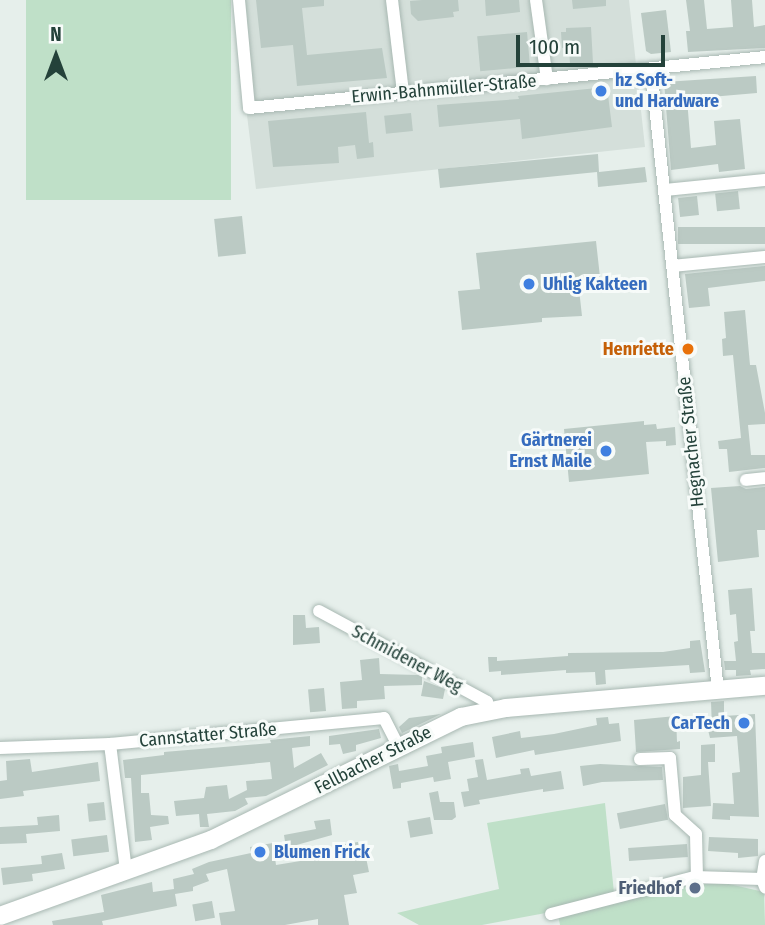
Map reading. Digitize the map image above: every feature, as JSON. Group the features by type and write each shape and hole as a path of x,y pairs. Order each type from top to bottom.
{"main road":[{"name":"Fellbacher Straße","path":"0,916 211,841 259,820 398,746 461,717 489,710 765,686"}],"street":[{"name":"Erwin-Bahnmüller-Straße","path":"239,0 249,108 765,57"},
{"path":"393,0 403,92"},
{"path":"536,0 547,79"},
{"name":"Hegnacher Straße","path":"651,69 718,691"},
{"path":"665,190 765,180"},
{"path":"672,266 765,257"},
{"path":"746,480 765,478"},
{"name":"Schmidener Weg","path":"319,611 487,702 489,710"},
{"name":"Cannstatter Straße","path":"0,748 110,744 384,718 398,746"},
{"path":"110,744 126,871"},
{"path":"640,759 670,758 675,815 696,834 697,877"},
{"path":"551,914 601,898 697,877 764,883 765,861"}],"shaded area":[{"path":"233,0 629,0 645,147 256,189"}],"green space":[{"path":"26,0 231,0 231,200 26,200"},
{"path":"605,803 614,893 551,912 482,925 419,925 397,913 499,889 487,823"},
{"path":"695,884 729,884 764,892 765,925 560,925 558,915"}],"building":[{"path":"256,0 324,0 324,6 302,8 307,55 382,48 387,78 297,86 293,45 261,48"},
{"path":"458,0 459,11 453,12 454,17 418,21 411,14 410,1"},
{"path":"485,0 519,0 520,12 486,16"},
{"path":"572,0 606,0 606,6 573,9"},
{"path":"686,0 704,0 707,29 733,27 731,0 752,0 754,27 765,25 765,48 688,52 686,31 690,31"},
{"path":"666,10 671,52 651,54 646,51 641,13"},
{"path":"591,27 593,63 570,64 569,47 562,48 561,32 566,32 566,28"},
{"path":"527,32 530,67 480,71 477,36"},
{"path":"756,76 757,93 687,99 691,148 716,145 714,121 740,119 745,169 719,172 718,164 671,170 664,82"},
{"path":"607,87 612,127 522,139 520,119 439,127 437,105 519,99 518,96"},
{"path":"366,112 369,143 373,142 374,157 357,159 355,145 338,147 339,163 273,167 268,121"},
{"path":"411,113 413,131 386,134 384,116"},
{"path":"598,154 599,172 645,167 647,182 598,187 597,172 440,188 438,169"},
{"path":"738,191 740,209 717,211 715,193"},
{"path":"697,196 699,215 680,217 678,198"},
{"path":"242,216 246,254 218,257 214,219"},
{"path":"678,227 765,227 765,244 678,244"},
{"name":"Uhlig Kakteen","path":"596,241 600,277 578,280 582,316 542,318 542,322 462,330 458,291 480,289 476,253"},
{"path":"765,266 765,281 708,288 710,306 689,308 685,274"},
{"path":"745,310 750,365 756,365 765,413 765,424 748,425 751,455 765,455 765,468 729,472 727,449 719,449 718,441 741,438 733,355 723,356 722,339 726,338 724,312"},
{"name":"Gärtnerei Ernst Maile","path":"644,421 644,425 656,424 657,429 675,427 676,445 666,446 666,441 646,442 649,474 569,482 564,429"},
{"path":"740,486 746,489 765,487 765,530 757,530 759,557 718,562 711,488"},
{"path":"752,588 755,631 750,631 752,653 765,653 765,669 750,670 751,675 736,676 736,670 725,670 724,661 736,661 734,642 738,641 736,614 730,615 728,590"},
{"path":"293,615 305,615 306,628 319,627 320,643 293,645"},
{"path":"700,640 705,672 690,673 689,665 605,670 606,684 596,685 595,672 566,673 566,670 501,675 501,671 489,672 488,657 497,657 497,661 568,656 568,653 663,652 690,648 690,641"},
{"path":"379,658 380,674 418,675 422,677 422,685 384,686 385,699 357,701 357,708 342,709 340,682 362,680 360,660"},
{"path":"424,681 445,689 443,699 421,696"},
{"path":"324,688 326,711 310,712 308,689"},
{"path":"724,701 724,716 755,714 759,817 730,816 730,820 712,819 713,803 734,804 732,773 740,772 737,736 710,738 708,730 712,729 711,702"},
{"path":"441,714 402,733 399,727 409,718"},
{"path":"676,716 677,742 680,741 680,749 636,752 634,720"},
{"path":"608,717 609,724 619,723 621,741 535,755 534,750 496,758 492,737 520,731 521,738 554,734 597,725 596,718"},
{"path":"379,729 381,738 356,745 356,751 343,754 340,744 329,745 329,736"},
{"path":"310,736 310,746 292,748 294,768 321,753 328,765 266,796 245,798 248,804 235,811 207,814 209,827 200,827 199,814 176,816 174,801 204,798 206,787 227,785 229,799 247,790 246,781 272,779 270,762 141,775 141,793 149,793 151,815 168,816 169,824 150,827 152,840 135,842 131,778 125,778 123,760 164,755 164,752 271,743 270,740"},
{"path":"473,742 475,757 448,762 451,779 434,782 433,777 401,783 401,788 393,789 389,766 398,764 399,771 428,766 426,756 442,753 441,747"},
{"path":"715,744 715,762 708,762 711,806 683,808 683,777 701,775 701,745"},
{"path":"30,759 32,772 98,762 100,781 23,791 24,796 0,799 0,781 7,780 6,761"},
{"path":"483,759 487,780 521,774 520,769 529,768 531,776 561,771 564,789 543,792 543,789 479,800 480,804 464,807 461,792 469,791 467,779 478,777 475,760"},
{"path":"600,764 662,767 663,780 602,782 583,786 580,766"},
{"path":"438,791 440,802 454,802 456,817 452,820 434,820 429,793"},
{"path":"104,802 106,820 89,822 87,804"},
{"path":"665,804 668,820 620,829 617,813"},
{"path":"59,815 60,831 26,834 27,843 0,844 0,827 38,825 37,817"},
{"path":"430,817 433,834 410,838 407,821"},
{"path":"330,819 332,835 286,848 284,835 316,829 314,821"},
{"path":"107,835 109,852 73,856 71,839"},
{"path":"709,837 758,839 758,856 738,858 738,853 708,851"},
{"path":"358,842 360,849 364,848 369,872 353,875 357,893 344,895 349,925 318,925 318,919 285,925 221,925 219,913 235,911 227,869 206,874 209,881 193,887 193,891 175,894 177,906 102,921 103,925 53,925 52,921 104,912 101,895 152,882 153,892 174,889 173,879 194,874 192,869 209,862 251,853 250,847 273,843 276,865 343,854 346,851 345,844"},
{"path":"687,844 688,857 629,861 628,848"},
{"path":"62,853 65,869 32,874 33,881 3,885 1,868 42,864 41,856"},
{"path":"212,901 215,918 195,921 192,904"}],"place":[{"name":"hz Soft- und Hardware","path":"601,91"},
{"name":"Uhlig Kakteen","path":"529,284"},
{"name":"Henriette","path":"688,349"},
{"name":"Gärtnerei Ernst Maile","path":"606,451"},
{"name":"CarTech","path":"744,723"},
{"name":"Blumen Frick","path":"260,852"},
{"name":"Friedhof","path":"695,888"}]}
